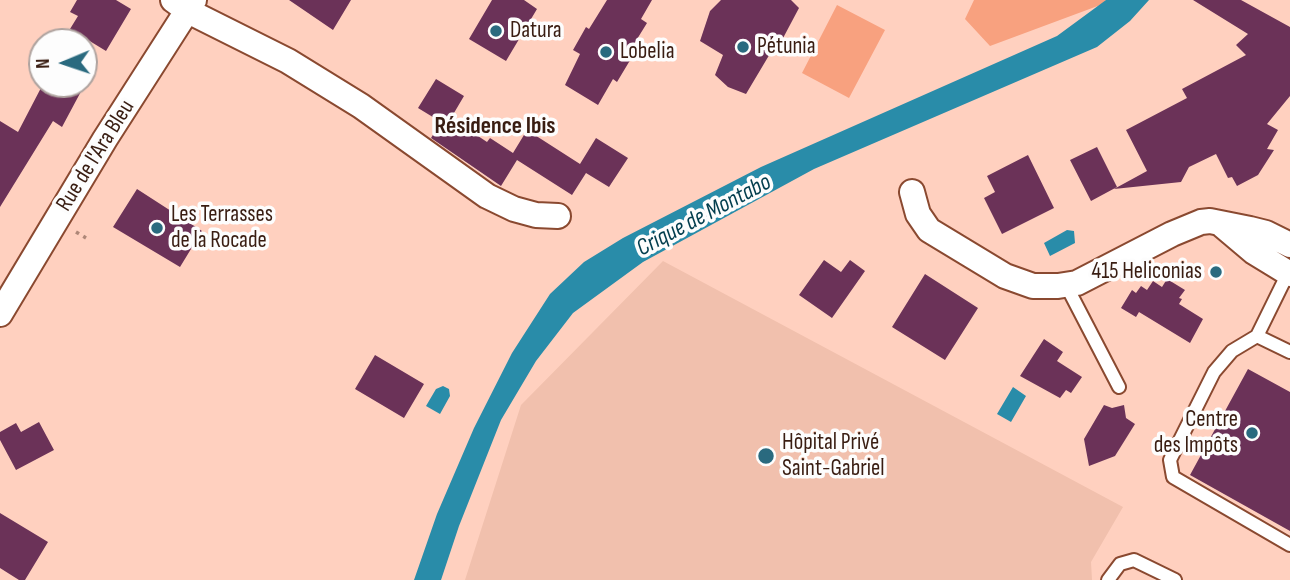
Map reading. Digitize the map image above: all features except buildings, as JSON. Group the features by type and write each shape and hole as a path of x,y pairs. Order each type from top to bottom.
{"street":[{"path":"185,4 288,61 361,106 487,196 514,209 536,215 558,216"},
{"name":"Rue de l'Ara Bleu","path":"0,314 185,4"},
{"path":"912,192 918,215 929,230 1004,276 1033,286 1077,283 1200,222 1222,224 1287,236 1282,270 1222,224"}],"lane":[{"path":"1282,270 1257,335 1232,351 1214,372 1172,453 1170,470 1173,477 1290,545"},
{"path":"1066,285 1119,387"},
{"path":"1257,335 1290,352"},
{"path":"1108,580 1120,564 1133,560 1175,580"}],"shaded area":[{"path":"974,0 1106,0 1103,4 990,46 965,19"},
{"path":"837,5 885,30 849,98 802,73"},
{"name":"Hôpital Privé Saint-Gabriel","path":"663,261 1123,507 1091,562 1092,580 465,580 521,405"}],"water":[{"name":"Crique de Montabo","path":"1106,0 1149,0 1130,21 1097,47 814,169 643,262 573,313 536,361 501,420 459,526 441,580 414,580 437,514 474,428 512,353 550,294 584,262 623,238 761,167 1057,36"},
{"path":"1067,230 1074,231 1075,243 1050,256 1044,243"},
{"path":"443,386 449,389 450,396 440,414 426,406 436,389"},
{"path":"1013,387 1026,396 1011,422 997,414"}],"place":[{"name":"Datura","path":"496,31"},
{"name":"Pétunia","path":"743,47"},
{"name":"Lobelia","path":"606,52"},
{"name":"Les Terrasses de la Rocade","path":"157,228"},
{"name":"415 Heliconias","path":"1216,272"},
{"name":"Centre des Impôts","path":"1252,433"},
{"name":"Hôpital Privé Saint-Gabriel","path":"766,456"}],"district":[{"name":"Résidence Ibis","path":"495,127"}]}
